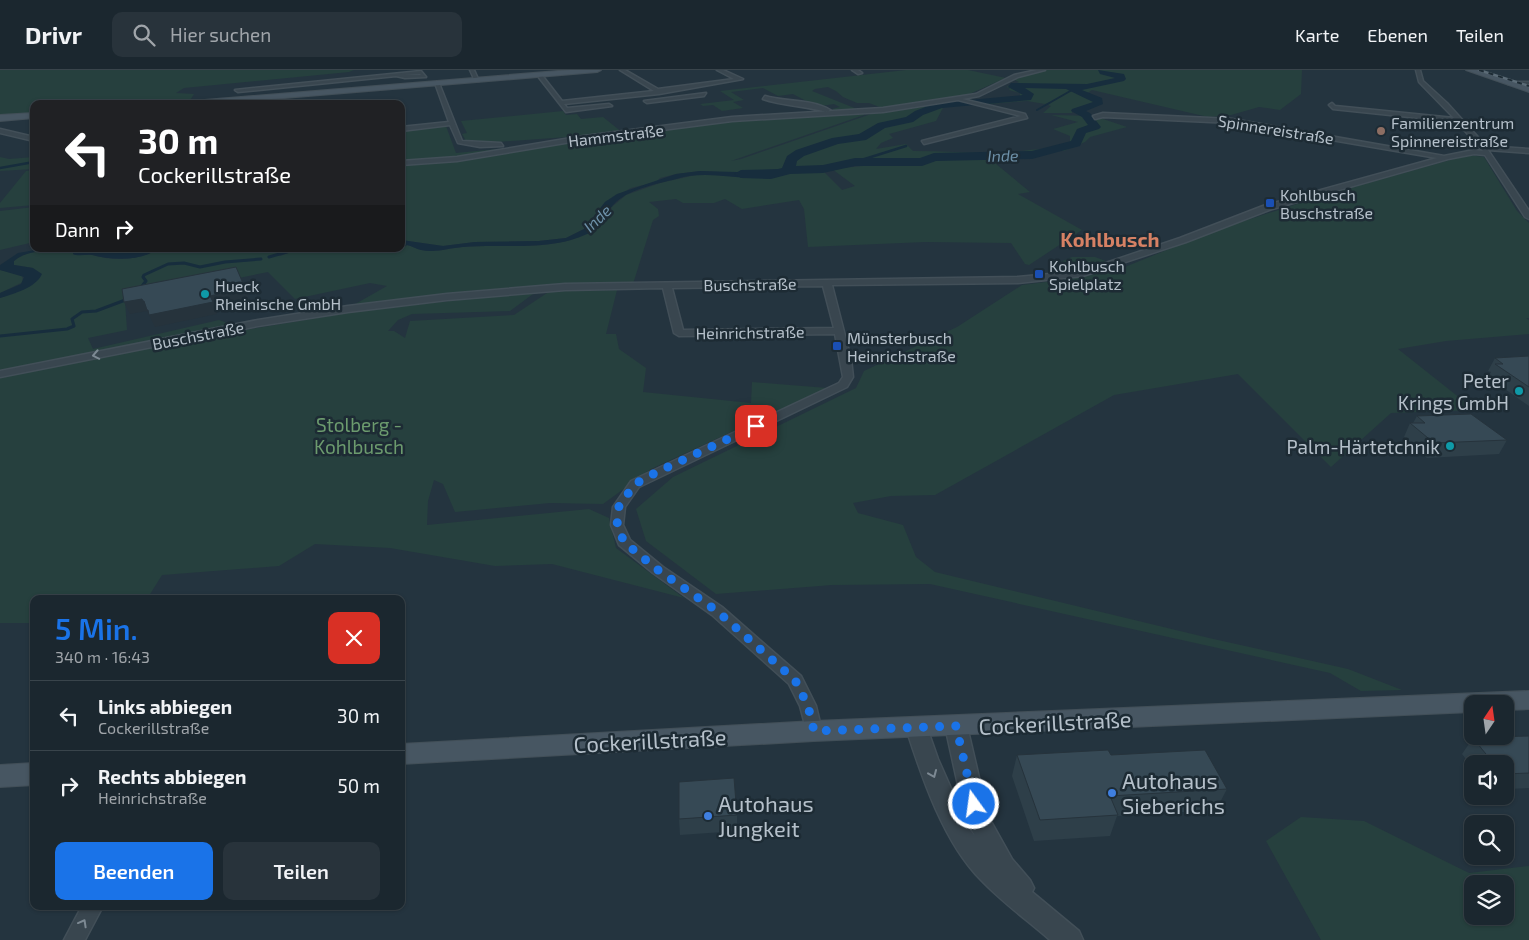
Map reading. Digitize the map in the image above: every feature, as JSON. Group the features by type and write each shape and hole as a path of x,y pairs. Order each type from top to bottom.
{"main road":[{"path":"223,100 598,70"},
{"path":"1470,70 1529,90"},
{"path":"0,118 30,116"},
{"name":"Cockerillstraße","path":"405,754 814,731 1529,700"},
{"path":"0,776 30,774"}],"street":[{"path":"472,70 477,80"},
{"path":"623,70 632,70"},
{"path":"623,70 670,98"},
{"path":"719,70 748,82"},
{"path":"854,70 860,73"},
{"name":"Hammstraße","path":"405,163 457,159 577,139 741,118 883,110 960,100 977,95 1016,76 1043,70"},
{"path":"1418,70 1421,81 1486,150 1529,217"},
{"path":"234,99 239,87 398,75"},
{"path":"540,75 566,110 609,106"},
{"path":"560,103 741,79"},
{"path":"437,83 460,142 496,145 577,139"},
{"path":"1510,83 1529,83"},
{"path":"641,102 704,94"},
{"name":"Hammstraße","path":"765,98 782,103 819,107 831,113"},
{"path":"924,142 989,125 1025,118 1026,115 960,100"},
{"path":"1332,105 1333,107 1459,120"},
{"name":"Spinnereistraße","path":"1094,116 1232,121 1447,158"},
{"path":"405,129 452,123"},
{"path":"0,131 30,138"},
{"path":"13,135 30,131"},
{"path":"496,145 503,150"},
{"name":"Buschstraße","path":"0,374 144,345 348,309 566,287 1018,280 1083,273 1183,240 1266,208 1447,158 1486,150 1529,151"},
{"path":"814,731 808,706 795,680 717,611 658,570 624,542 617,525 617,514 619,506 635,484 843,385 848,377 848,370 827,283"},
{"name":"Heinrichstraße","path":"668,285 679,334 840,331"},
{"path":"956,726 977,817 1002,867 1046,919"},
{"path":"917,728 927,759 960,836 989,872 1070,940"},
{"path":"74,940 91,910"}],"green space":[{"path":"0,70 354,70 184,88 176,93 194,94 190,100 30,100 30,114 0,117"},
{"path":"906,70 968,70 1006,78 967,95 885,109 869,103 857,103 843,97 828,87 812,91 857,109 873,110 837,112 832,109 840,107 834,104 821,106 810,103 793,94 778,96 763,88 731,92 744,100 733,102 743,108 722,111 713,105 703,106 700,104 734,100 720,91"},
{"path":"1045,70 1302,70 1301,94 1280,110 1259,107 1231,115 1208,117 1092,90 1086,94 1095,99 1096,103 1072,111 1072,113 1043,113 1051,106 1048,105 1052,102 1045,104 1027,101 989,104 969,101 1020,97 1020,93 1009,90 1010,88 1006,87 1019,82 1013,79"},
{"name":"Stolberg - Kohlbusch","path":"945,104 936,121 889,134 893,138 881,143 876,149 906,144 913,151 1006,153 1036,149 1057,151 996,164 1030,192 1018,194 1082,230 1029,265 1025,264 1011,243 925,242 808,247 804,209 799,200 742,209 725,199 714,203 683,203 676,199 649,202 658,209 659,216 653,220 633,284 573,285 468,291 466,294 350,307 387,286 370,283 295,299 268,272 125,301 127,330 88,338 93,349 219,320 236,326 239,331 353,312 537,291 510,311 412,314 398,320 388,331 394,331 405,338 410,321 514,315 550,291 617,290 606,334 616,334 619,349 646,368 643,392 751,403 752,382 827,388 651,469 603,504 550,503 455,512 443,484 434,480 428,501 427,525 589,509 609,518 616,548 684,598 552,564 495,566 390,548 315,544 279,566 162,575 150,595 30,595 30,623 0,623 0,378 80,361 0,372 0,298 25,288 33,270 33,268 14,265 14,261 20,257 35,252 74,252 75,255 90,254 100,257 125,259 153,252 285,252 277,255 280,256 291,252 405,252 405,246 407,245 432,251 477,246 533,246 561,242 574,239 626,195 660,183 700,174 763,178 786,172 738,173 700,171 676,174 660,178 656,182 631,188 605,202 584,229 566,238 539,241 475,242 443,246 405,241 405,130 446,126 456,153 587,140 735,120 865,112 864,115 731,161 871,114","holes":["861,160 873,165 832,169 855,186 842,190 822,170 797,170"]},
{"path":"563,111 566,115 577,114 581,119 603,117 623,133 483,143 466,141 462,134 467,133 461,121"},
{"path":"1051,115 1094,116 1127,127 1090,137 1085,142 1064,151 1054,147 1070,143 1070,136 1053,129 1078,122"},
{"path":"1468,155 1484,157 1517,211 1529,223 1529,318 1526,318 1529,320 1529,334 1446,341 1398,349 1475,410 1391,413 1331,467 1238,374 1114,395 935,495 891,496 853,503 858,513 903,525 916,557 935,572 1209,638 1348,669 1402,690 1361,691 1330,673 930,584 832,585 716,594 646,541 636,509 673,477 856,388 864,371 957,327 1022,285 1070,279 1120,269 1216,230 1325,195"},
{"path":"0,157 9,159 30,157 30,169 0,171"},
{"path":"30,170 30,205 0,208 0,203 26,171"},
{"path":"30,207 30,243 0,250 0,211"},
{"path":"1072,257 1095,257 1108,262 1052,274 1047,271 1056,264"},
{"path":"0,270 22,275 23,282 0,293"},
{"path":"1301,817 1364,821 1469,873 1529,866 1529,940 1321,940 1266,841"}],"water":[{"path":"700,171 770,173 777,175 752,178 715,175 689,176 645,187 629,193 616,202 600,225 593,231 578,238 562,242 529,246 462,247 431,251 405,246 405,241 443,246 475,242 539,241 566,238 584,229 605,202 617,194 676,174"},
{"path":"35,252 20,257 14,261 14,265 33,268 42,274 30,287 0,298 0,293 21,284 24,277 0,270 0,265 18,253"},
{"path":"74,252 152,252 125,259 73,254"}],"building":[{"path":"236,267 245,288 210,296 213,302 149,315 142,299 124,302 122,289"},
{"path":"1529,356 1529,387 1495,364 1503,364 1495,358"},
{"path":"1471,414 1507,440 1434,443 1410,423 1425,423 1417,416"},
{"path":"1529,736 1529,773 1514,774 1514,755 1487,755 1479,745 1514,745 1514,737"},
{"path":"1108,750 1111,755 1205,750 1227,789 1110,796 1118,815 1040,820 1017,755"},
{"path":"734,778 737,815 679,819 679,782"}],"waterway":[{"name":"Inde","path":"788,170 791,159 800,153 836,141 862,137 882,125 909,120 919,113 940,105 1027,98 1029,94 1013,87 1015,85 1087,87 1121,79 1121,76 1103,72 1103,70"},
{"name":"Inde","path":"788,170 823,169 855,162 922,162 934,157 950,156 1004,157 1032,155 1076,143 1081,131 1095,127 1086,115 1076,111 1098,104 1098,100 1071,89"},
{"path":"1037,110 1072,90"},
{"path":"855,162 906,146"},
{"path":"0,168 30,163"},
{"name":"Inde","path":"741,174 777,174 788,170"},
{"path":"269,257 286,252"},
{"path":"139,290 146,281 143,277 144,275 168,264 184,263 200,267 225,262 261,259"},
{"path":"0,336 67,329 74,326 72,319 82,312 96,311 128,299"}],"railway":[{"path":"1479,70 1529,86"}],"place":[{"name":"Familienzentrum Spinnereistraße","path":"1381,131"},
{"name":"Kohlbusch Buschstraße","path":"1270,203"},
{"name":"Kohlbusch Spielplatz","path":"1039,274"},
{"name":"Hueck Rheinische GmbH","path":"205,294"},
{"name":"Münsterbusch Heinrichstraße","path":"837,346"},
{"name":"Peter Krings GmbH","path":"1519,391"},
{"name":"Palm-Härtetchnik","path":"1450,446"},
{"name":"Autohaus Sieberichs","path":"1112,793"},
{"name":"Autohaus Jungkeit","path":"708,816"}],"district":[{"name":"Kohlbusch","path":"1110,239"}],"route":[{"path":"756,426 635,484 619,506 617,514 617,525 624,542 658,570 717,611 795,680 808,706 814,731 956,726 974,804"}]}
